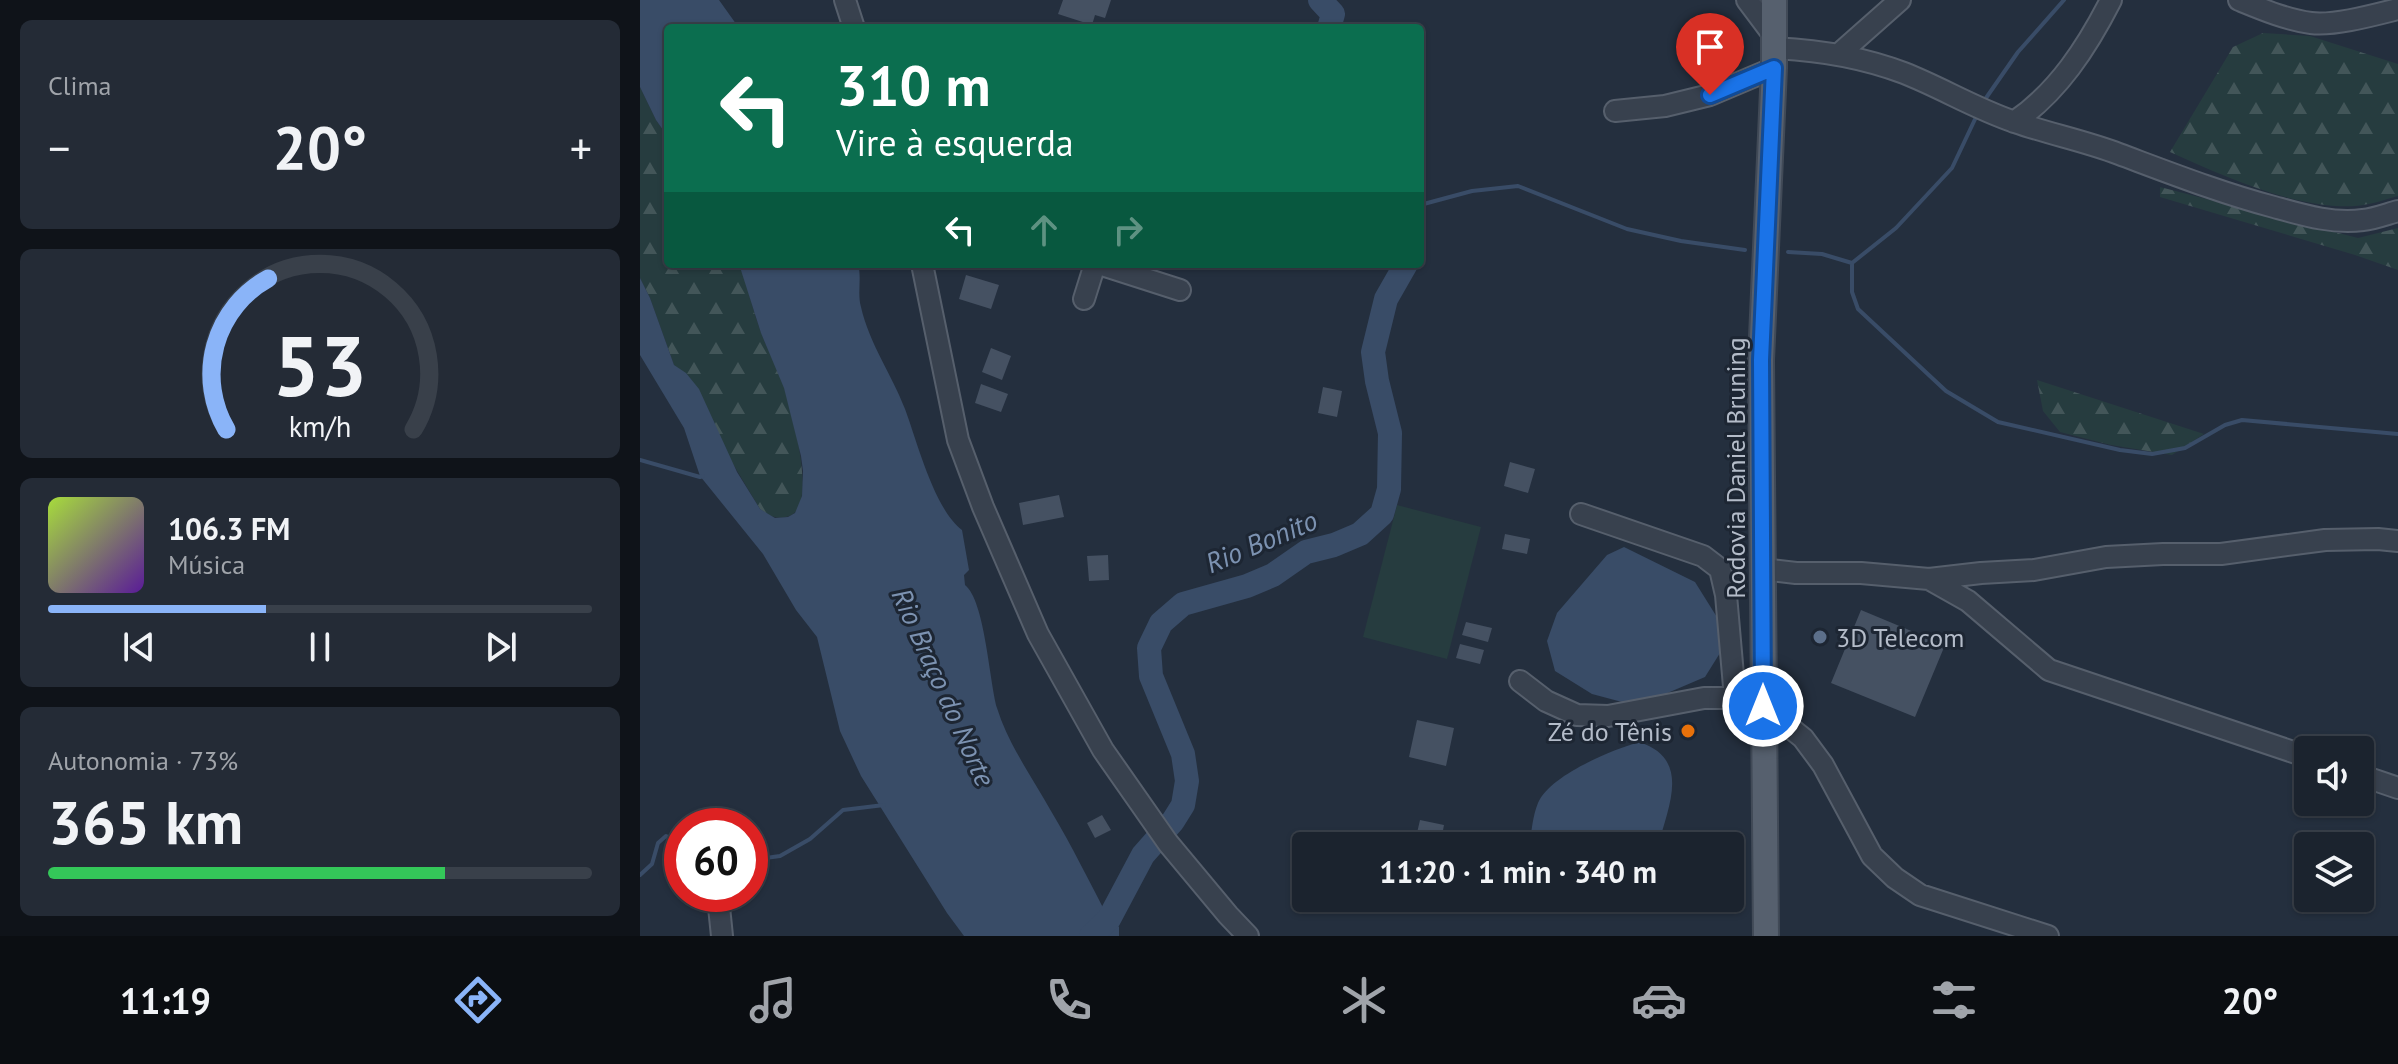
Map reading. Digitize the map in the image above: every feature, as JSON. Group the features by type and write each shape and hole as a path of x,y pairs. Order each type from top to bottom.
{"main road":[{"name":"Rodovia Daniel Bruning","path":"1766,936 1761,360 1774,0"}],"street":[{"path":"845,0 853,24"},
{"path":"1747,0 1774,51"},
{"path":"1839,54 1900,0"},
{"path":"2014,122 2031,111 2068,70 2111,0"},
{"path":"2239,0 2313,23 2361,18 2398,9"},
{"path":"1615,111 1665,106 1710,95 1774,51 1809,50 1839,54 1904,73 2014,122 2117,153 2236,197 2329,221 2364,220 2398,211"},
{"path":"923,268 958,440 983,507 1038,634 1103,750 1168,843 1248,936"},
{"path":"1084,299 1096,268"},
{"path":"1110,268 1180,290"},
{"path":"1581,514 1703,556 1720,569 1726,595 1735,698"},
{"path":"1762,569 1929,579 2034,570 2106,557 2221,554 2325,540 2398,541"},
{"path":"1929,579 1968,601 2049,670 2294,752"},
{"path":"1520,681 1546,701 1577,715 1608,716 1704,698 1735,698 1763,706 1803,738 1823,765 1872,856 1895,878 1920,895 2048,936"},
{"path":"2374,780 2398,788"},
{"path":"720,912 722,936"}],"green space":[{"path":"2263,33 2310,36 2398,64 2398,196 2355,206 2308,202 2260,189 2170,152 2233,47"},
{"path":"640,87 664,131 664,268 740,268 759,326 784,387 797,435 802,477 798,508 789,516 773,517 760,509 674,365 640,278"},
{"path":"2160,187 2358,238 2398,228 2398,270 2160,197"},
{"path":"2037,380 2204,434 2172,455 2111,445 2060,432 2043,411"},
{"path":"1397,505 1481,527 1447,659 1363,637"}],"water":[{"path":"640,0 719,0 736,24 664,24 664,131 640,87"},
{"name":"Rio Braço do Norte","path":"740,268 859,268 860,302 869,333 905,409 935,491 952,520 962,530 969,570 964,575 965,585 972,594 982,623 994,695 1002,721 1109,919 1119,927 1119,936 964,936 861,776 840,731 817,637 796,610 763,554 700,476 684,428 640,355 640,278 674,365 686,373 699,389 737,472 760,509 775,518 788,517 795,513 802,496 801,456 784,388 761,333"},
{"path":"1624,547 1695,582 1720,622 1720,653 1705,677 1637,706 1592,694 1555,671 1547,641 1557,613 1607,555"},
{"path":"1639,742 1666,760 1672,786 1662,832 1532,832 1538,803 1555,783 1583,765"}],"building":[{"path":"1063,0 1111,0 1105,18 1095,15 1092,24 1058,14"},
{"path":"966,275 999,285 991,309 959,299"},
{"path":"991,348 1011,356 1002,380 982,372"},
{"path":"981,384 1008,394 1001,412 975,403"},
{"path":"1323,387 1342,391 1337,417 1318,413"},
{"path":"1510,462 1535,469 1528,493 1504,486"},
{"path":"1059,495 1064,517 1023,525 1019,503"},
{"path":"1505,534 1530,539 1527,554 1502,549"},
{"path":"1108,555 1109,580 1089,581 1087,556"},
{"path":"1861,610 1945,645 1915,717 1831,683"},
{"path":"1466,622 1492,628 1488,642 1462,635"},
{"path":"1460,644 1484,650 1480,664 1456,658"},
{"path":"1417,720 1454,728 1446,766 1409,757"},
{"path":"1102,815 1111,830 1095,838 1087,823"},
{"path":"1420,820 1444,825 1443,832 1417,832"}],"waterway":[{"name":"Rio Bonito","path":"1320,0 1333,14 1330,24"},
{"path":"1986,98 2018,52 2064,0"},
{"path":"1852,263 1896,228 1952,168 1977,115"},
{"path":"1424,204 1472,191 1518,186 1627,229 1745,250"},
{"path":"1788,252 1822,254 1852,263"},
{"path":"1852,263 1852,292 1858,309 1946,391 1998,422 2120,450 2152,454 2185,448 2225,425 2242,420 2398,434"},
{"name":"Rio Bonito","path":"1091,936 1109,919 1143,855 1183,805 1187,781 1183,754 1151,676 1149,648 1161,623 1183,604 1247,586 1273,575 1306,552 1360,534 1382,514 1389,489 1390,433 1373,352 1386,299 1404,268"},
{"path":"640,460 703,476"},
{"path":"768,858 780,856 810,839 843,810 884,805"},
{"path":"640,875 652,864 658,843 664,838"}],"place":[{"name":"3D Telecom","path":"1820,637"},
{"name":"Zé do Tênis","path":"1688,731"}],"route":[{"path":"1710,95 1774,68 1761,360 1763,706"}]}
